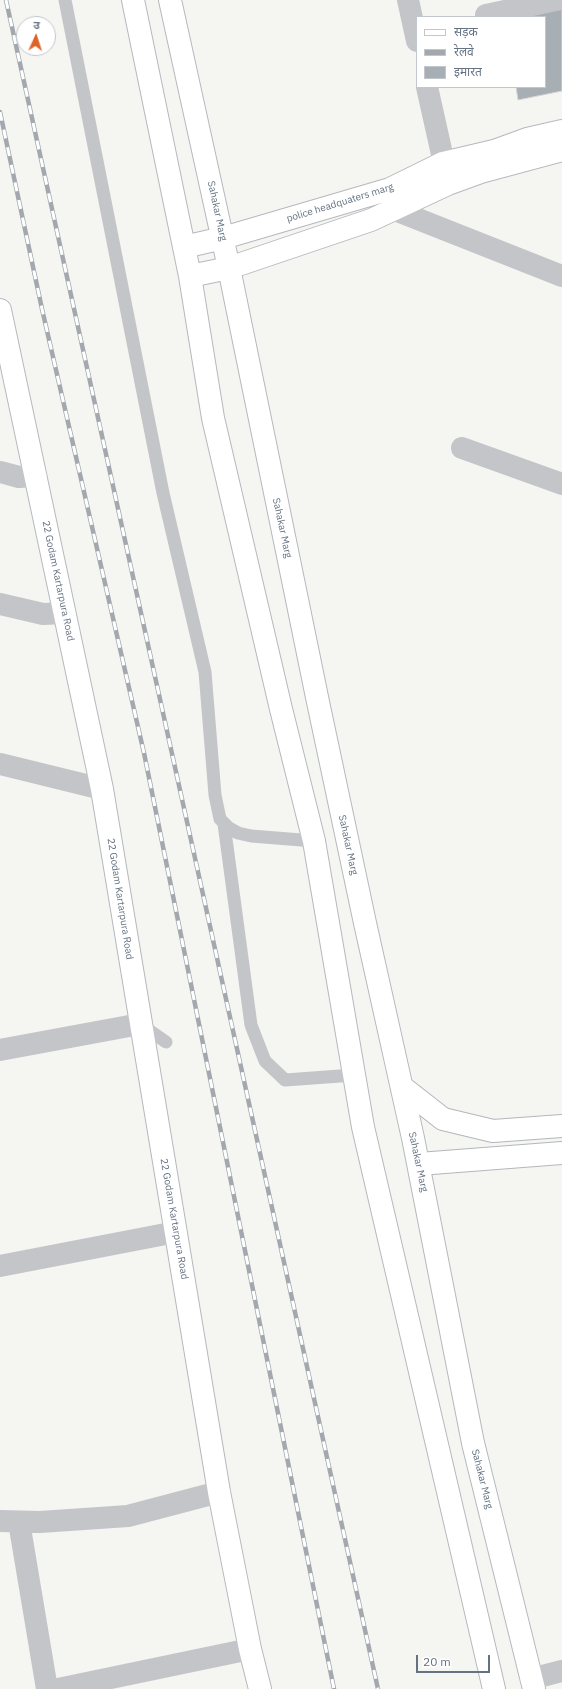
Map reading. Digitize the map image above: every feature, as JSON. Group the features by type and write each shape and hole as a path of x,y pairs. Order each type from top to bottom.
{"street":[{"path":"133,0 190,276 213,418 281,709 314,841 363,1127 494,1689"},
{"name":"Sahakar Marg","path":"170,0 223,238 318,702 419,1164 473,1443 533,1684"},
{"path":"408,0 416,37"},
{"path":"485,11 556,0"},
{"path":"427,88 448,184"},
{"name":"police headquaters marg","path":"184,247 223,238 390,189 443,163 494,152 528,139 562,131"},
{"path":"190,276 229,268 371,220 448,184 481,172 562,150"},
{"path":"395,210 562,276"},
{"name":"22 Godam Kartarpura Road","path":"0,310 3,336 36,476 102,789 219,1492 250,1649 260,1689"},
{"path":"462,448 562,484"},
{"path":"0,472 19,476 36,476"},
{"path":"0,604 43,614 65,613"},
{"path":"0,764 102,789"},
{"path":"0,1050 140,1024"},
{"path":"402,1087 443,1119 493,1131 562,1126"},
{"path":"419,1164 562,1153"},
{"path":"0,1266 176,1232"},
{"path":"47,1689 10,1521 40,1522 128,1516 219,1492"},
{"path":"58,1689 250,1649"},
{"path":"533,1684 562,1671"}],"lane":[{"path":"64,0 163,493 205,672 215,795 220,819 224,824 238,833 251,836 314,841"},
{"path":"224,824 251,1025 265,1061 285,1080 354,1075"},
{"path":"140,1024 166,1042"}],"building":[{"path":"562,8 562,91 518,100 516,88 546,88 546,16 522,16"}],"railway":[{"path":"6,0 378,1689"},
{"path":"0,112 42,309 144,753 334,1689"}]}
